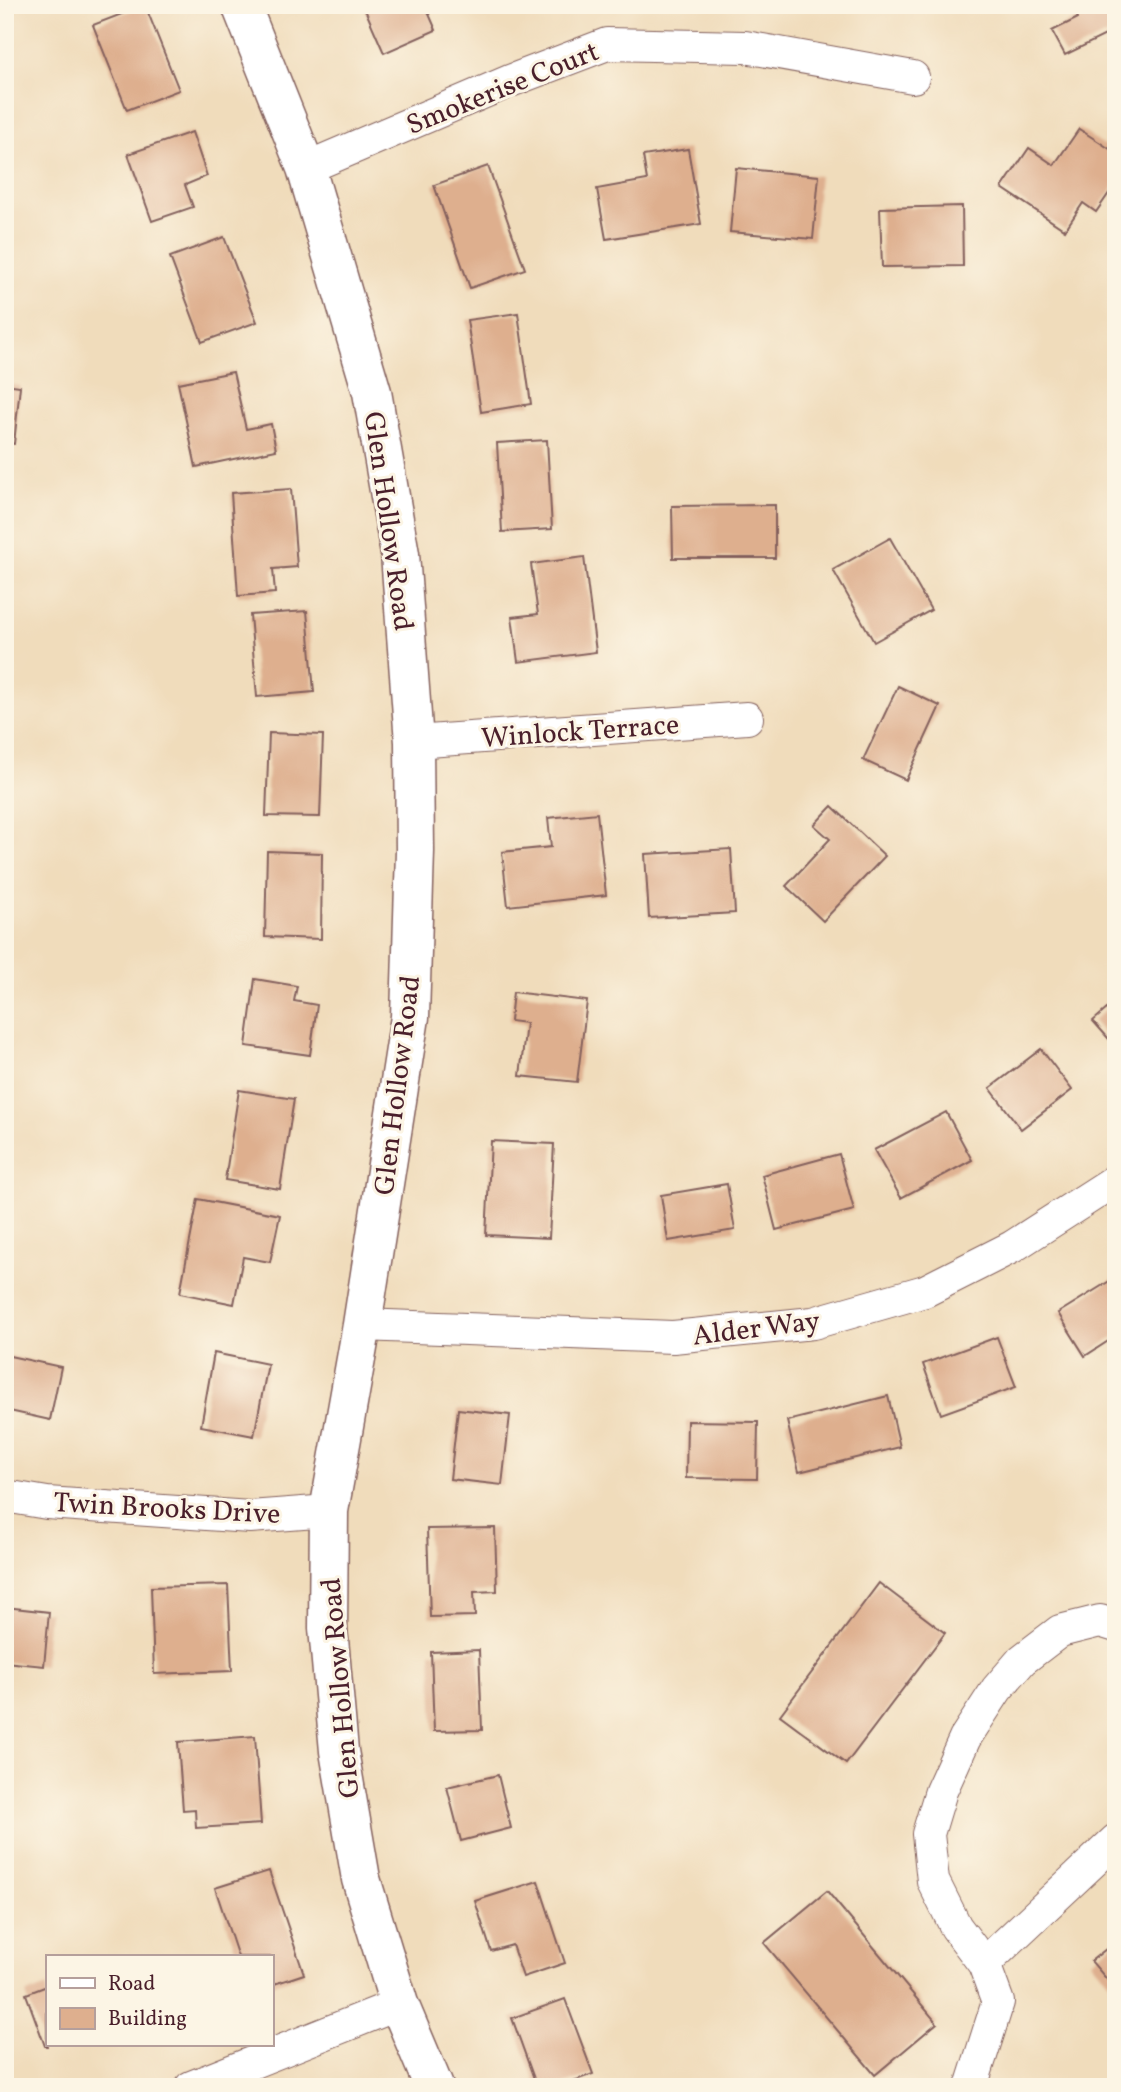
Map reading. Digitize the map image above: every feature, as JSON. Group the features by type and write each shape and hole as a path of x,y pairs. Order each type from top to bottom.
{"street":[{"name":"Glen Hollow Road","path":"241,5 306,168 372,392 400,554 414,742 415,851 410,1017 362,1325 329,1511 328,1628 339,1751 361,1879 399,2004 434,2087"},
{"name":"Smokerise Court","path":"306,168 510,80 607,44 745,47 913,78"},
{"name":"Winlock Terrace","path":"414,742 747,718"},
{"name":"Alder Way","path":"362,1325 673,1337 813,1323 925,1292 1012,1247 1116,1180"},
{"name":"Twin Brooks Drive","path":"5,1496 47,1503 250,1517 329,1511"},
{"path":"971,2087 998,2002 984,1964 957,1927 933,1881 928,1834 941,1791 965,1738 997,1689 1022,1660 1060,1631 1100,1621 1116,1626"},
{"path":"984,1964 1116,1840"},
{"path":"191,2087 399,2004"}],"building":[{"path":"145,5 179,90 127,110 93,25"},
{"path":"363,5 425,5 436,30 384,53"},
{"path":"1072,5 1116,5 1116,30 1065,55 1052,31 1078,18"},
{"path":"1079,129 1116,153 1116,183 1096,212 1083,203 1065,230 1002,188 1029,148 1054,165"},
{"path":"192,132 207,176 185,185 193,207 152,221 128,154"},
{"path":"688,149 701,224 606,239 597,189 647,180 643,156"},
{"path":"488,166 525,269 470,288 434,185"},
{"path":"736,168 819,176 813,239 730,232"},
{"path":"962,206 963,266 882,267 880,208"},
{"path":"224,237 257,322 202,342 170,257"},
{"path":"518,313 531,404 481,412 467,320"},
{"path":"233,372 246,429 271,424 276,450 196,467 178,383"},
{"path":"5,384 20,386 14,444 5,443"},
{"path":"547,440 552,529 502,532 497,443"},
{"path":"291,489 297,567 273,569 275,593 238,596 231,493"},
{"path":"775,505 775,558 673,558 672,506"},
{"path":"890,538 931,610 874,642 833,570"},
{"path":"584,557 596,652 518,662 512,617 538,614 531,564"},
{"path":"307,611 314,692 257,697 250,615"},
{"path":"898,686 940,706 906,780 863,760"},
{"path":"269,733 323,735 320,817 266,816"},
{"path":"832,806 885,856 823,921 786,886 830,839 814,825"},
{"path":"597,813 606,895 508,906 502,852 551,847 548,818"},
{"path":"731,849 735,913 649,918 645,854"},
{"path":"267,851 322,853 321,939 265,937"},
{"path":"255,979 297,986 294,1001 317,1005 310,1055 246,1046"},
{"path":"513,992 587,1001 577,1082 520,1076 526,1023 510,1021"},
{"path":"1116,1001 1116,1047 1093,1021"},
{"path":"1041,1049 1072,1090 1021,1129 990,1088"},
{"path":"239,1090 294,1099 280,1189 225,1180"},
{"path":"946,1112 972,1160 901,1198 874,1150"},
{"path":"491,1141 554,1144 549,1238 486,1235"},
{"path":"839,1154 854,1210 776,1230 762,1175"},
{"path":"727,1184 735,1230 668,1241 661,1195"},
{"path":"198,1199 280,1215 270,1262 243,1257 234,1304 180,1293"},
{"path":"1116,1277 1116,1336 1085,1356 1058,1313"},
{"path":"997,1337 1016,1387 941,1414 923,1364"},
{"path":"214,1353 268,1364 254,1436 201,1426"},
{"path":"5,1355 61,1367 50,1420 5,1410"},
{"path":"888,1396 900,1447 799,1472 787,1421"},
{"path":"458,1409 510,1415 502,1485 450,1479"},
{"path":"687,1421 758,1422 757,1479 686,1478"},
{"path":"495,1528 497,1591 474,1592 475,1616 430,1617 427,1529"},
{"path":"879,1583 945,1633 846,1764 780,1715"},
{"path":"228,1585 232,1671 154,1674 151,1587"},
{"path":"5,1607 49,1612 44,1666 5,1662"},
{"path":"479,1650 482,1730 434,1731 431,1652"},
{"path":"255,1736 261,1824 196,1828 195,1809 183,1810 178,1742"},
{"path":"498,1775 511,1828 461,1841 447,1787"},
{"path":"269,1871 304,1974 273,1984 273,1955 237,1955 215,1888"},
{"path":"538,1881 565,1963 523,1977 512,1945 491,1951 475,1901"},
{"path":"827,1891 937,2023 875,2075 764,1943"},
{"path":"1116,1941 1116,1990 1091,1961"},
{"path":"46,1986 46,2046 45,2046 26,1994"},
{"path":"565,1999 593,2074 557,2087 537,2087 512,2018"}]}
